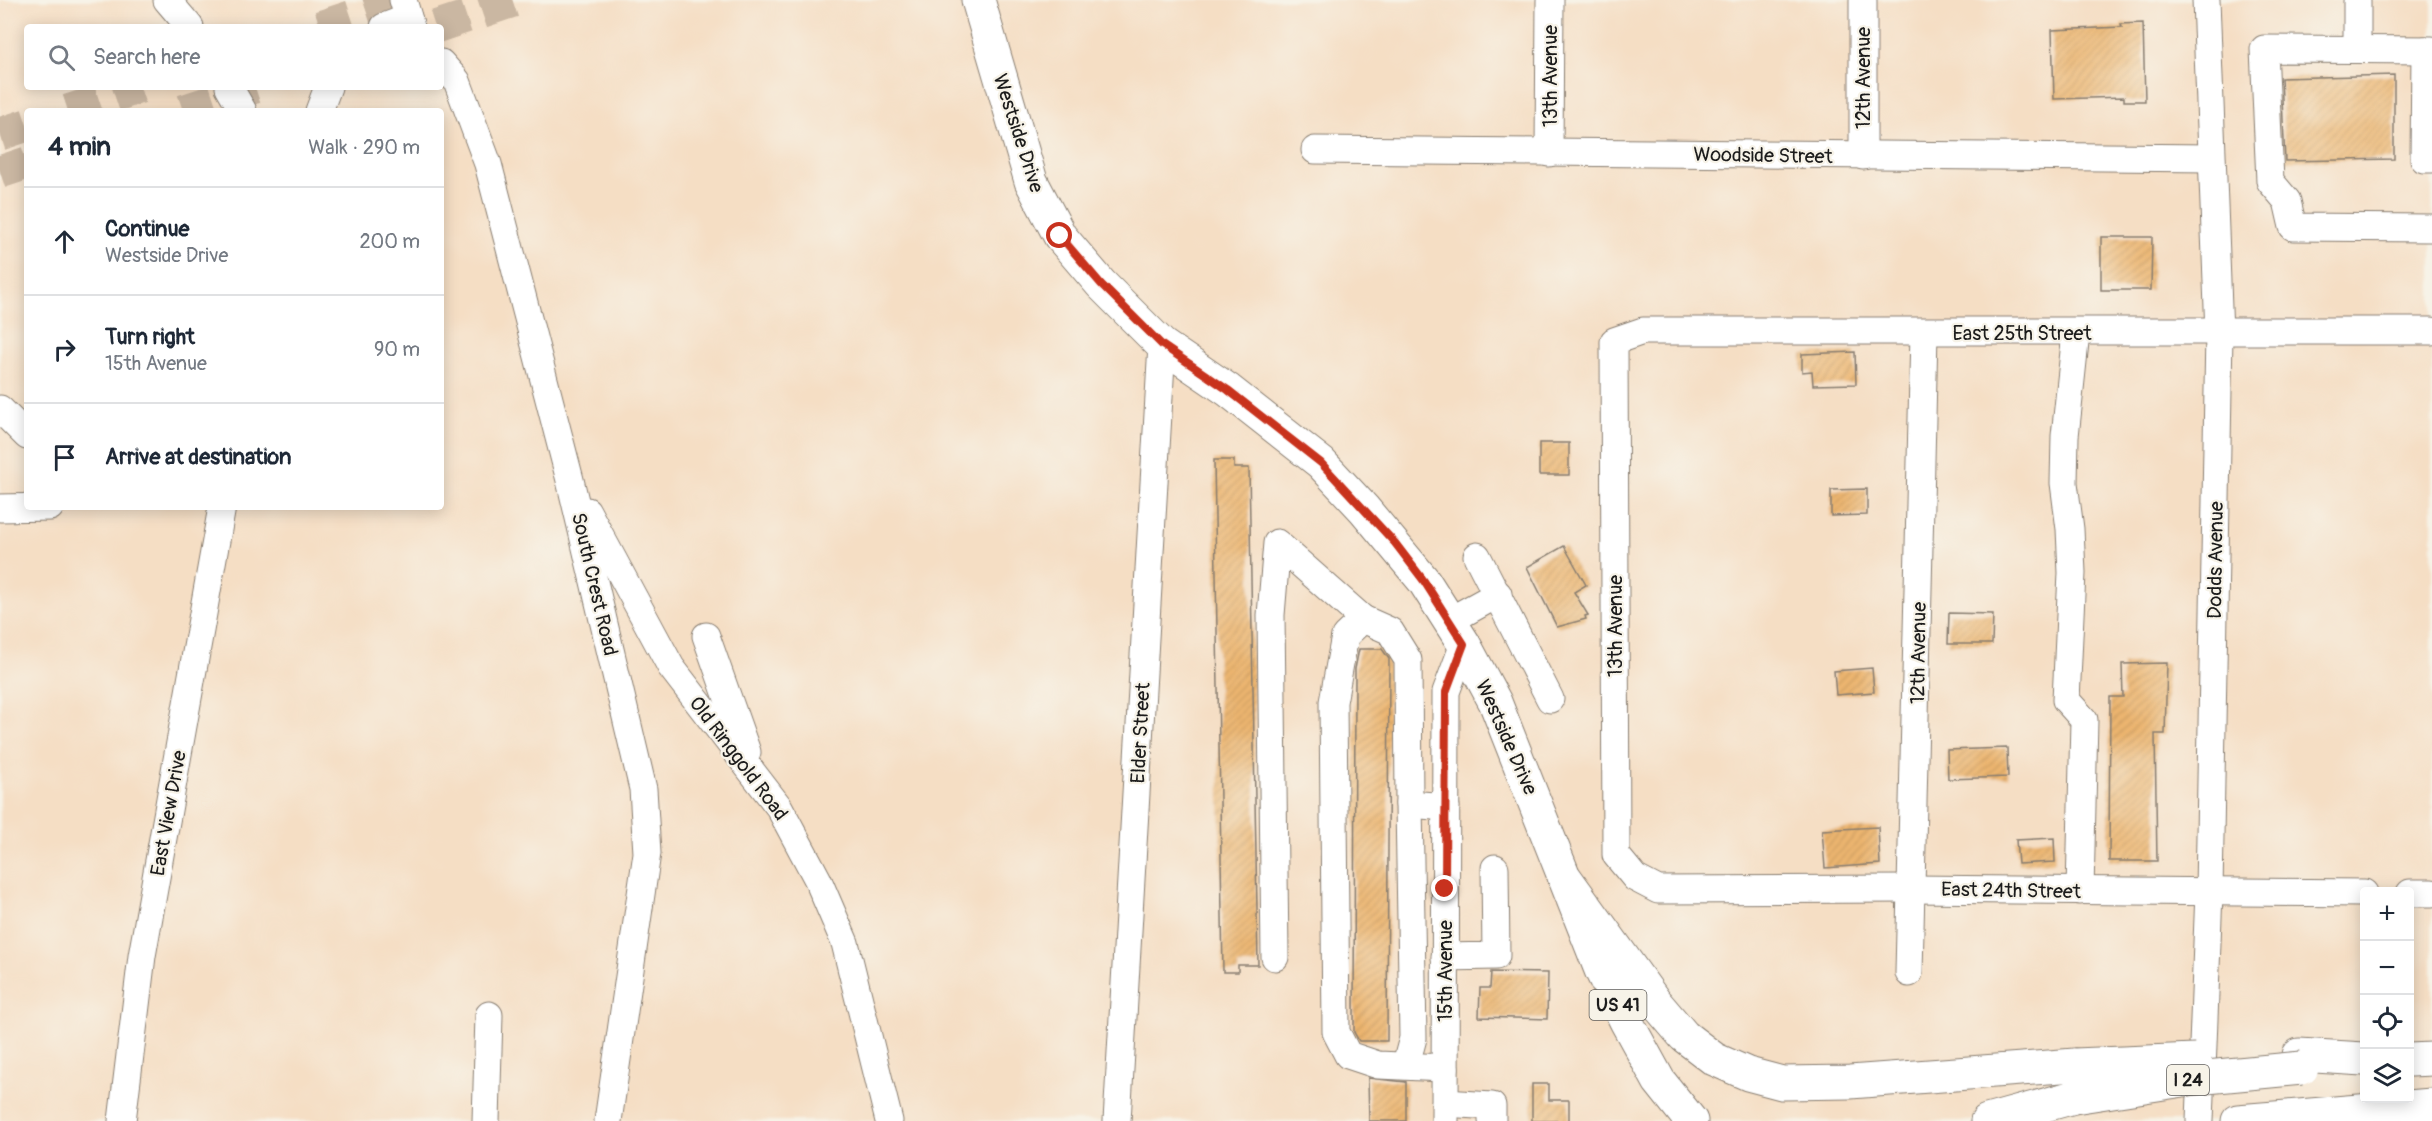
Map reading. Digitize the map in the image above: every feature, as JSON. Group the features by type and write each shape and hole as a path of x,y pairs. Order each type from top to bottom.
{"main road":[{"name":"Westside Drive","path":"978,1 1031,181 1060,236 1101,284 1162,345 1228,390 1321,463 1395,543 1424,581 1457,633 1495,702 1601,970 1626,1021 1659,1081 1690,1121"},
{"path":"1566,879 1655,1002 1684,1036 1714,1059 1748,1074 1782,1083 2074,1081"},
{"path":"2300,1062 2360,1059"},
{"path":"2414,1060 2432,1059"},
{"name":"I 24","path":"1987,1121 2074,1081 2196,1078 2300,1062 2360,1064"},
{"path":"2238,1121 2432,1105"}],"street":[{"path":"167,0 187,24"},
{"name":"13th Avenue","path":"1550,0 1550,153"},
{"name":"12th Avenue","path":"1863,0 1863,156"},
{"name":"Dodds Avenue","path":"2200,1121 2209,892 2219,333 2206,0"},
{"path":"2356,0 2357,49"},
{"path":"2432,159 2424,159 2428,50 2264,49 2270,181 2287,201 2293,228 2432,228"},
{"name":"South Crest Road","path":"444,66 457,81 488,165 570,480 644,789 647,853 608,1121"},
{"path":"231,90 241,108"},
{"path":"320,108 327,90"},
{"name":"Woodside Street","path":"1315,150 2211,158"},
{"name":"East 25th Street","path":"1614,341 1643,331 2432,332"},
{"name":"12th Avenue","path":"1909,973 1913,889 1924,333"},
{"path":"2076,333 2065,436 2064,483 2070,529 2072,573 2066,700 2084,720 2080,891"},
{"name":"13th Avenue","path":"1614,341 1616,855 1635,878 1658,890"},
{"name":"Elder Street","path":"1117,1121 1162,345"},
{"path":"0,409 24,433"},
{"name":"Old Ringgold Road","path":"570,480 671,667 779,807 818,880 845,943 889,1121"},
{"path":"0,508 24,508"},
{"name":"East View Drive","path":"122,1121 142,956 221,510"},
{"path":"1275,957 1271,615 1277,543 1363,619 1390,631 1408,660 1413,1038 1406,1064"},
{"path":"1477,556 1550,699"},
{"path":"1457,633 1498,594"},
{"path":"1363,619 1345,636 1333,702 1336,1032 1348,1055 1378,1065 1406,1064 1445,1068"},
{"name":"15th Avenue","path":"1445,1112 1446,692 1457,633"},
{"path":"706,636 754,773"},
{"path":"1409,804 1446,807"},
{"path":"1445,957 1496,956 1494,868"},
{"path":"1411,891 1445,889"},
{"name":"East 24th Street","path":"1658,890 1913,889 2360,893"},
{"path":"2414,893 2432,893"},
{"path":"486,1121 489,1015"},
{"path":"1445,1112 1492,1106 1492,1121"}],"building":[{"path":"2143,23 2145,101 2124,101 2124,97 2054,99 2052,30 2122,27 2121,24"},
{"path":"2394,75 2394,159 2285,161 2281,78"},
{"path":"2101,237 2152,237 2151,290 2101,290"},
{"path":"1855,352 1856,384 1813,385 1812,371 1802,372 1802,354"},
{"path":"1539,443 1569,443 1569,475 1539,475"},
{"path":"1214,460 1234,460 1234,468 1249,468 1258,965 1238,965 1238,972 1223,972"},
{"path":"1867,489 1867,515 1831,516 1831,490"},
{"path":"1564,546 1586,585 1574,592 1588,615 1585,616 1586,619 1557,627 1527,567"},
{"path":"1949,613 1993,614 1992,644 1948,644"},
{"path":"1359,649 1382,649 1389,659 1387,1041 1359,1041 1354,1032 1355,669"},
{"path":"2167,663 2165,734 2155,734 2157,861 2109,861 2110,697 2123,697 2122,664"},
{"path":"1872,668 1874,692 1836,695 1834,671"},
{"path":"2007,748 2008,777 1948,779 1947,750"},
{"path":"1878,827 1880,864 1825,868 1822,830"},
{"path":"2054,838 2055,862 2018,864 2016,840"},
{"path":"1491,972 1548,973 1547,1019 1479,1017 1480,988 1490,988"},
{"path":"1368,1078 1406,1082 1406,1121 1369,1121"},
{"path":"1532,1084 1549,1084 1549,1100 1569,1100 1569,1121 1532,1121"}],"tunnel":[{"path":"329,24 401,0"},
{"path":"444,24 516,0"},
{"path":"77,108 131,90"},
{"path":"192,108 246,90"},
{"path":"0,134 24,126"},
{"path":"0,172 24,164"}],"route":[{"path":"1060,236 1101,284 1162,345 1228,390 1321,463 1395,543 1424,581 1464,644 1446,692 1445,889"}]}
